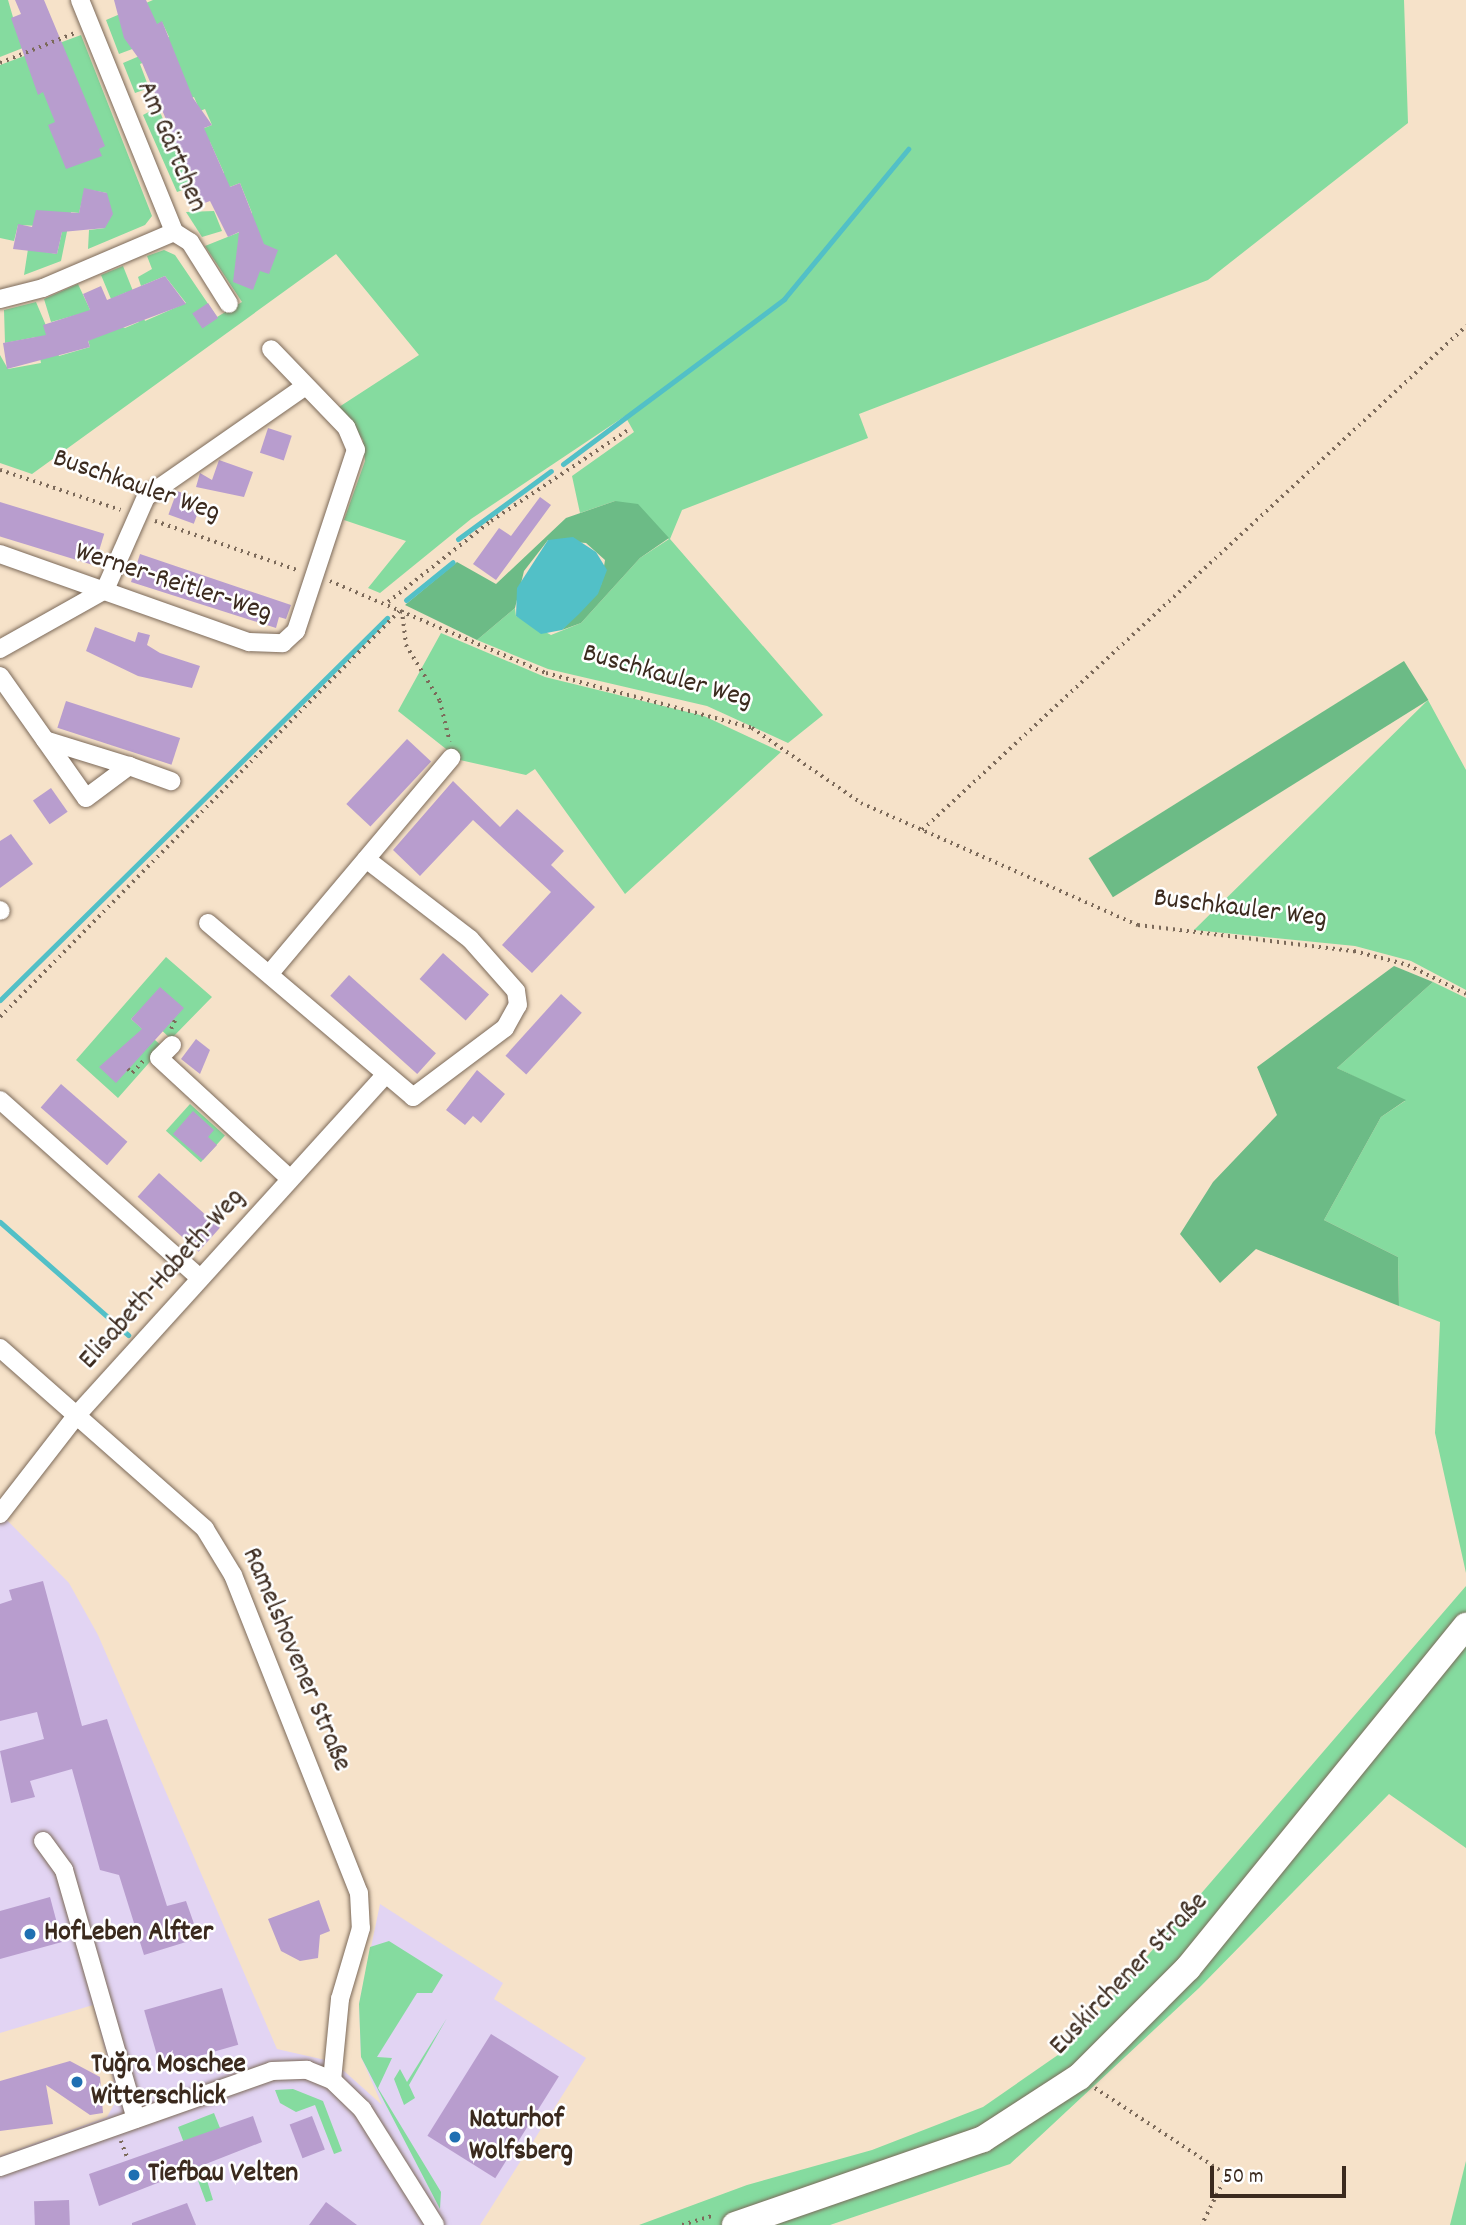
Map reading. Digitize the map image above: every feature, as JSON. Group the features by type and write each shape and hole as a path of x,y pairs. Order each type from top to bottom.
{"main road":[{"name":"Euskirchener Straße","path":"728,2219 983,2139 1079,2077 1188,1968 1466,1626"}],"street":[{"name":"Am Gärtchen","path":"80,0 174,232 190,242 229,303"},
{"path":"0,299 43,288 174,232"},
{"name":"Werner-Reitler-Weg","path":"0,554 270,646 296,631 356,450 346,427 304,387 271,349"},
{"path":"0,649 105,590 135,514 146,497 304,387"},
{"path":"0,676 86,798 129,766"},
{"path":"45,740 171,781"},
{"path":"271,972 450,758"},
{"path":"208,923 271,972 384,1076 413,1097 505,1028 518,1005 510,983 470,939 366,859"},
{"path":"172,1045 159,1058 290,1179"},
{"name":"Elisabeth-Habeth-Weg","path":"0,1514 76,1416 384,1076"},
{"path":"0,1100 200,1278"},
{"name":"Ramelshovener Straße","path":"0,1348 205,1529 220,1551 342,1842 362,1920 340,1999 332,2080"},
{"path":"43,1841 64,1870 136,2119"},
{"path":"0,2167 272,2071 307,2070 332,2080 362,2109 435,2225"}],"path":[{"path":"0,62 92,26"},
{"path":"922,830 1466,326"},
{"path":"388,601 491,521 628,430"},
{"name":"Buschkauler Weg","path":"0,470 388,601 546,673 752,728 861,803 1138,925 1354,951 1408,965 1466,994"},
{"path":"402,608 406,645 440,701 450,758"},
{"path":"0,1017 402,608"},
{"path":"128,1069 132,1073 147,1056"},
{"path":"1079,2077 1227,2175 1202,2225"},
{"path":"682,2225 728,2219"}],"shaded area":[{"path":"0,1513 69,1583 98,1635 277,2049 334,2062 382,2105 361,2057 359,2004 380,1904 503,1983 494,1999 586,2058 480,2225 0,2225 0,2156 107,2117 118,2097 93,2005 0,2033"}],"green space":[{"path":"0,0 8,0 19,38 43,40 0,57"},
{"path":"153,0 1404,0 1408,123 1208,280 859,414 868,438 682,510 670,539 823,715 788,743 707,706 548,669 477,640 515,608 516,616 551,635 581,623 640,558 669,539 615,501 580,513 572,476 634,432 625,416 471,519 380,593 368,588 406,541 344,520 365,461 363,440 339,407 419,355 336,254 32,474 0,463 0,355 8,369 41,363 36,337 5,343 4,310 36,302 59,356 90,347 80,314 51,322 44,299 78,284 93,316 125,328 139,322 127,292 111,299 101,275 123,266 145,321 186,303 165,276 141,286 138,277 152,269 147,256 164,250 175,255 217,317 242,302 205,246 240,232 252,213 240,183 217,192 224,173 210,142 184,161 194,186 177,192 143,115 158,107 172,141 212,125 205,109 200,111 194,97 177,104 173,51 140,64 149,88 135,93 123,63 163,46 161,40 169,37 162,22 135,48 119,54 106,20"},
{"path":"81,35 152,216 145,225 88,249 89,230 105,228 107,193 85,189 79,213 71,212 61,261 24,275 28,249 57,254 63,227 18,225 14,241 0,238 0,65"},
{"path":"214,211 222,231 202,237 186,212"},
{"path":"615,501 638,504 669,538 640,558 581,623 562,630 601,585 605,560 586,543 548,540 524,571 515,608 477,640 405,605 457,562 496,584 566,518"},
{"path":"441,633 545,677 704,716 781,752 625,894 535,769 526,775 460,760 398,711"},
{"path":"1404,661 1428,700 1113,897 1089,858"},
{"path":"1428,700 1466,770 1466,990 1411,961 1355,946 1194,930"},
{"path":"166,957 212,997 171,1039 140,1010 131,1019 163,1047 118,1098 76,1060"},
{"path":"1394,966 1433,982 1337,1068 1406,1100 1381,1117 1324,1220 1398,1257 1399,1306 1256,1249 1220,1283 1180,1234 1213,1182 1277,1115 1257,1067"},
{"path":"1433,982 1466,998 1466,1573 1435,1433 1440,1322 1399,1306 1398,1257 1324,1220 1381,1117 1405,1101 1337,1068"},
{"path":"190,1104 225,1135 201,1162 166,1131"},
{"path":"1466,1586 1466,1848 1389,1794 1199,1988 1010,2164 830,2225 639,2225 747,2185 872,2150 983,2107 1068,2048"},
{"path":"389,1941 443,1975 432,1993 417,1993 377,2057 392,2058 378,2088 441,2192 440,2209 361,2057 359,2004 370,1947"},
{"path":"447,2018 409,2085 415,2098 404,2105 394,2079 400,2069 407,2082"},
{"path":"293,2089 323,2101 342,2151 334,2154 315,2105 296,2112 280,2103 275,2090"},
{"path":"214,2113 220,2128 194,2138 213,2200 206,2202 178,2127"},
{"path":"1466,2161 1466,2225 1450,2225"}],"water":[{"path":"573,537 596,552 607,570 598,594 579,614 562,630 541,634 516,616 517,588 548,540"}],"building":[{"path":"15,0 44,0 105,146 99,149 102,156 66,169 48,125 55,122 43,92 38,95 11,18 21,14"},
{"path":"114,0 146,0 157,24 162,21 193,98 212,125 204,128 230,187 240,183 264,244 278,250 269,274 260,271 253,290 233,282 239,232 228,237 210,201 202,204 142,63 124,38"},
{"path":"84,188 107,193 113,214 105,228 62,232 57,254 13,249 18,224 32,227 36,210 79,213"},
{"path":"165,276 186,304 88,341 90,347 7,369 3,343 46,335 43,325 90,310 83,294 101,286 107,300"},
{"path":"208,303 218,318 202,329 192,314"},
{"path":"268,428 292,436 284,460 260,453"},
{"path":"219,460 253,472 244,497 196,487 200,473 212,480"},
{"path":"177,491 202,500 194,524 168,514"},
{"path":"540,497 551,505 496,580 473,564 499,528 511,536"},
{"path":"0,502 104,534 95,565 0,537"},
{"path":"140,554 291,605 286,619 279,617 276,628 131,582"},
{"path":"95,627 135,642 138,632 150,635 147,645 160,653 200,666 192,688 138,676 86,651"},
{"path":"66,701 180,738 171,765 57,728"},
{"path":"407,739 431,762 370,827 346,804"},
{"path":"453,781 500,827 517,809 564,851 551,865 595,907 532,973 502,945 551,892 473,820 420,876 393,850"},
{"path":"51,788 68,812 50,824 33,801"},
{"path":"11,834 33,864 0,888 0,841"},
{"path":"443,953 489,994 466,1020 420,979"},
{"path":"349,975 436,1053 417,1074 330,996"},
{"path":"160,987 184,1008 116,1083 99,1067 142,1029 131,1019"},
{"path":"561,994 582,1013 526,1074 505,1056"},
{"path":"196,1039 210,1050 200,1074 181,1059"},
{"path":"477,1070 505,1094 481,1123 473,1116 465,1125 446,1110"},
{"path":"61,1084 127,1142 107,1165 41,1107"},
{"path":"193,1111 214,1130 208,1137 217,1145 203,1160 173,1134"},
{"path":"159,1173 220,1228 199,1252 138,1197"},
{"path":"43,1581 82,1726 107,1719 167,1906 186,1901 199,1938 144,1955 119,1875 100,1870 72,1769 30,1781 35,1797 11,1803 0,1751 44,1739 37,1712 0,1721 0,1604 12,1600 9,1590"},
{"name":"HofLeben Alfter","path":"50,1897 62,1942 0,1959 0,1911"},
{"path":"319,1900 330,1931 320,1935 318,1958 300,1961 281,1951 268,1919"},
{"path":"222,1988 238,2045 160,2067 144,2010"},
{"path":"491,2034 559,2076 495,2178 427,2136"},
{"path":"70,2061 100,2077 103,2113 90,2115 46,2085 53,2124 0,2131 0,2081"},
{"path":"253,2116 262,2142 99,2206 89,2174"},
{"path":"312,2116 325,2150 302,2158 290,2125"},
{"path":"69,2200 70,2225 35,2225 34,2201"},
{"path":"326,2202 357,2225 309,2225"},
{"path":"187,2203 196,2225 132,2225 132,2223"}],"waterway":[{"path":"563,464 784,299 908,149"},
{"path":"458,539 551,471"},
{"path":"406,600 453,562"},
{"path":"0,1000 387,618"},
{"path":"0,1222 128,1335"}],"place":[{"name":"HofLeben Alfter","path":"30,1934"},
{"name":"Tuğra Moschee Witterschlick","path":"77,2082"},
{"name":"Naturhof Wolfsberg","path":"455,2137"},
{"name":"Tiefbau Velten","path":"134,2175"}]}
